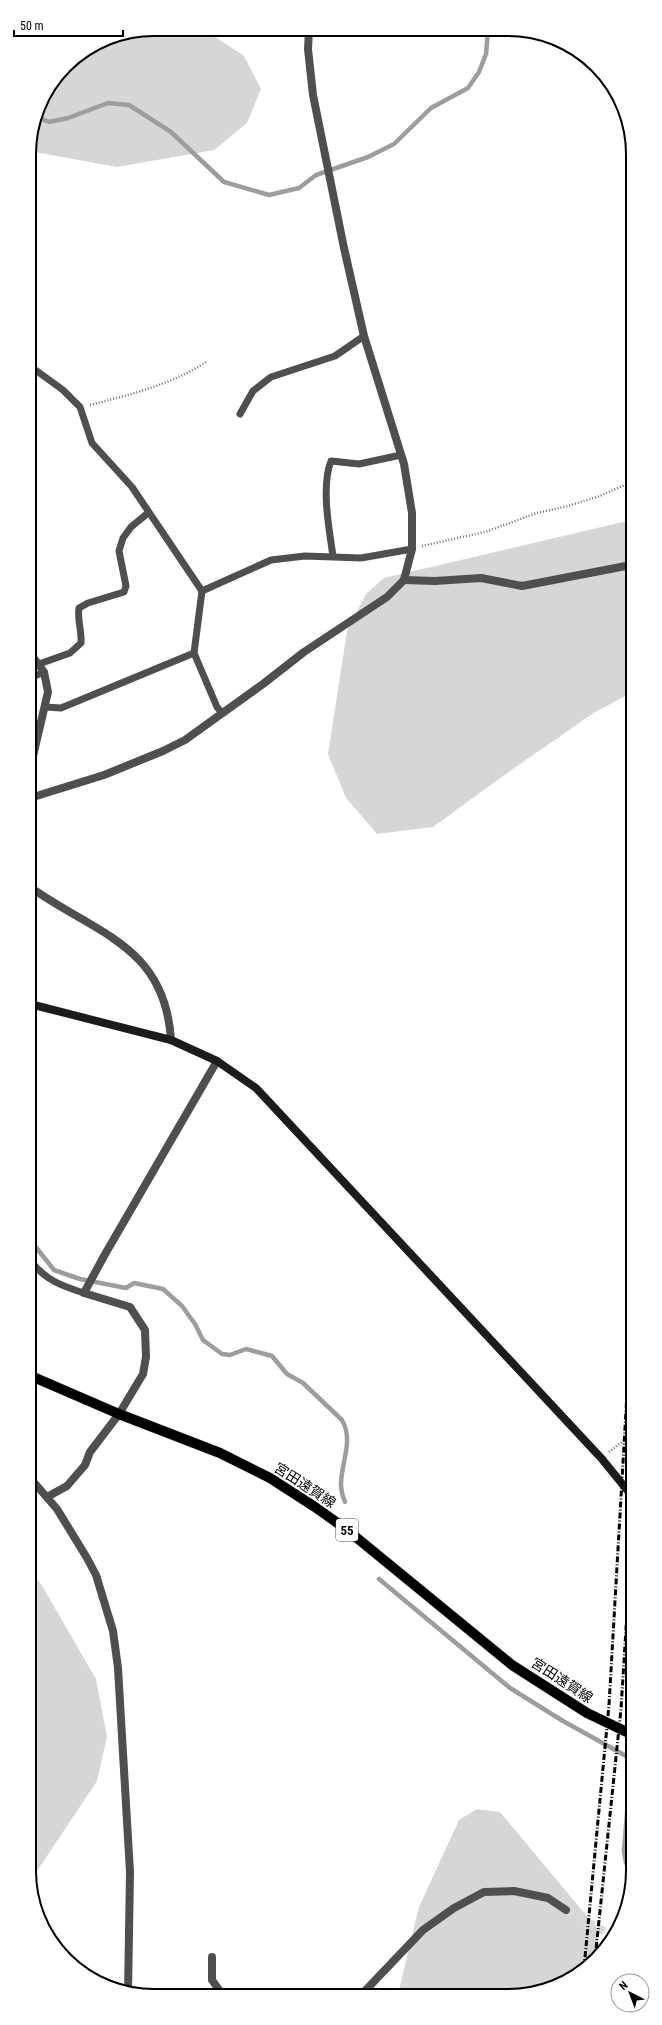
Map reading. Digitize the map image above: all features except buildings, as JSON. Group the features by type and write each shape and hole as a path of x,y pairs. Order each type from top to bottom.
{"main road":[{"name":"宮田遠賀線","path":"36,1378 119,1414 220,1452 270,1478 346,1529 512,1665 586,1713 626,1732"}],"street":[{"path":"36,796 104,775 163,751 185,740 304,652 387,597 404,580 412,549 412,513 401,455 364,336 344,248 313,95 308,50 309,36"},
{"path":"404,580 435,581 481,578 522,586 626,566"},
{"path":"36,660 44,672 48,692 36,744"},
{"path":"36,891 54,904 107,934 132,951 149,971 165,1000 170,1020 171,1040"},
{"path":"36,1005 171,1040 217,1061 256,1088 602,1459 626,1489"},
{"path":"47,1496 67,1486 85,1465 90,1452 119,1414 143,1374 146,1357 145,1330 130,1307 84,1293 217,1061"},
{"path":"36,1484 47,1496 96,1575 113,1631 118,1668 130,1872 128,1986"},
{"path":"367,1989 423,1930 454,1908 484,1892 514,1891 548,1898 566,1910"},
{"path":"212,1958 212,1980 218,1989"}],"lane":[{"path":"240,414 253,392 272,377 335,356 364,336"},
{"path":"36,370 63,390 80,407 92,443 132,487 148,514 168,539 202,591 194,653 217,707 222,713"},
{"path":"333,556 327,498 327,470 331,461 358,464 401,455"},
{"path":"39,664 70,653 80,643 82,631 77,617 79,608 88,603 124,592 126,586 119,551 123,538 130,527 148,514"},
{"path":"202,591 271,560 305,556 361,558 412,549"},
{"path":"45,707 61,708 194,653"},
{"path":"36,675 44,672"},
{"path":"36,1266 47,1278 84,1293"}],"path":[{"path":"80,407 118,398 188,373 206,362"},
{"path":"412,549 485,532 537,513 568,506 600,496 626,484"},
{"path":"602,1459 626,1439"}],"shaded area":[{"path":"146,36 214,36 244,56 261,89 247,123 214,150 117,167 36,152 40,123 48,102 60,82 82,60 116,42"},
{"path":"626,521 626,696 595,712 433,827 377,834 346,798 328,754 347,631 366,594 384,578"},
{"path":"36,1578 41,1584 96,1679 107,1737 97,1781 36,1872"},
{"path":"477,1809 500,1812 596,1927 599,1947 597,1949 580,1965 567,1973 546,1983 531,1987 508,1989 399,1989 419,1907 459,1820"}],"waterway":[{"path":"41,119 49,122 68,118 108,103 129,105 171,132 224,182 269,195 299,188 316,175 368,157 394,144 431,108 468,88 479,72 486,54 488,36"},
{"path":"36,1247 54,1270 80,1279 126,1288 134,1283 163,1289 182,1306 195,1324 203,1340 222,1354 230,1355 246,1349 272,1356 287,1374 303,1383 342,1420 347,1436 341,1484 345,1502"},
{"path":"379,1579 510,1688 563,1721 626,1756"},
{"path":"626,1826 624,1851 626,1863"}],"tunnel":[{"path":"566,1910 608,1933"}],"railway":[{"path":"585,1960 609,1705 626,1411"},
{"path":"596,1950 621,1709 626,1629"}]}
